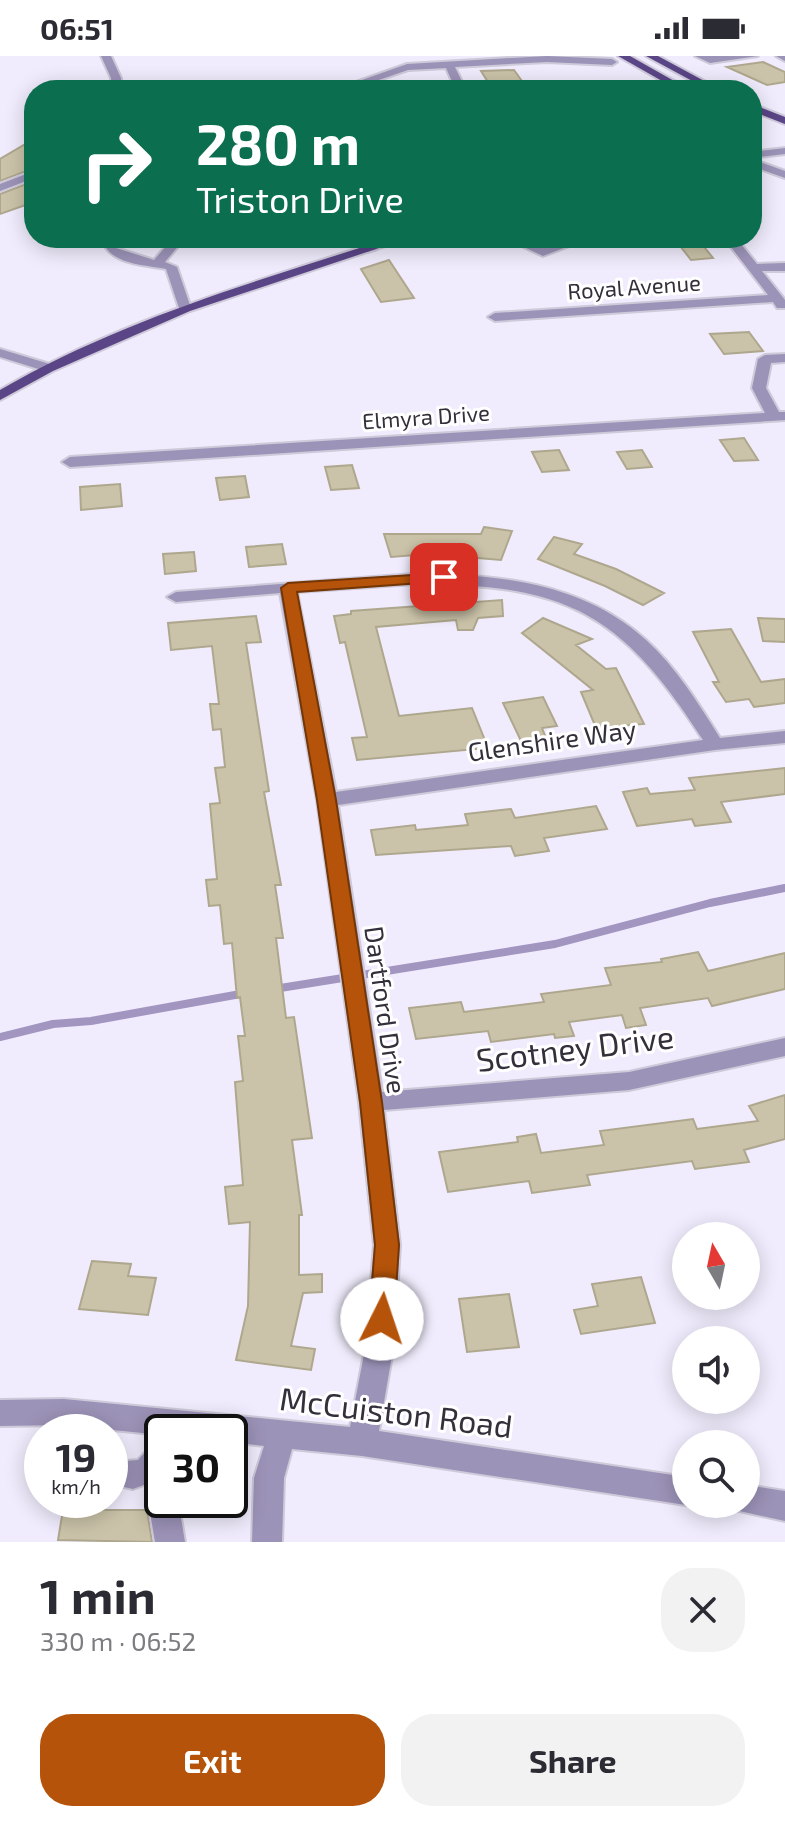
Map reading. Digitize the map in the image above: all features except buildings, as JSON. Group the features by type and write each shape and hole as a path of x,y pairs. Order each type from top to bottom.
{"main road":[{"path":"651,56 697,80"},
{"path":"626,58 666,80"},
{"path":"762,111 782,118"},
{"path":"762,123 782,118"},
{"path":"0,396 48,368 185,308 374,248"}],"street":[{"path":"106,56 116,80"},
{"path":"705,58 753,56"},
{"path":"369,80 407,67 540,62 584,65 626,58"},
{"path":"449,65 456,80"},
{"path":"762,154 782,153"},
{"path":"762,166 785,175"},
{"path":"0,188 24,178"},
{"path":"110,248 122,256 171,267 185,308"},
{"path":"158,263 171,248"},
{"path":"534,248 543,252 555,248"},
{"path":"738,248 781,303"},
{"path":"755,268 785,267"},
{"name":"Royal Avenue","path":"495,317 781,303"},
{"path":"0,353 48,368"},
{"path":"780,416 759,388 765,359 785,358"},
{"name":"Elmyra Drive","path":"70,462 780,416"},
{"path":"176,597 444,577 491,580 562,597 599,615 636,640 672,676 715,744"},
{"name":"Dartford Drive","path":"288,588 327,800 371,1102 387,1245 380,1344 362,1442"},
{"name":"Glenshire Way","path":"327,800 715,744 785,737"},
{"name":"Scotney Drive","path":"371,1102 629,1081 785,1047"},
{"name":"McCuiston Road","path":"0,1413 70,1414"},
{"name":"McCuiston Road","path":"248,1432 362,1442 672,1489"},
{"path":"267,1542 269,1478 282,1434"},
{"path":"760,1502 785,1506"},
{"path":"167,1518 170,1542"}],"waterway":[{"path":"274,989 555,944 710,903 785,888"},
{"path":"0,1037 53,1024 91,1021 246,993"}],"route":[{"path":"382,1319 387,1245 371,1102 327,800 288,588 444,577"}]}
